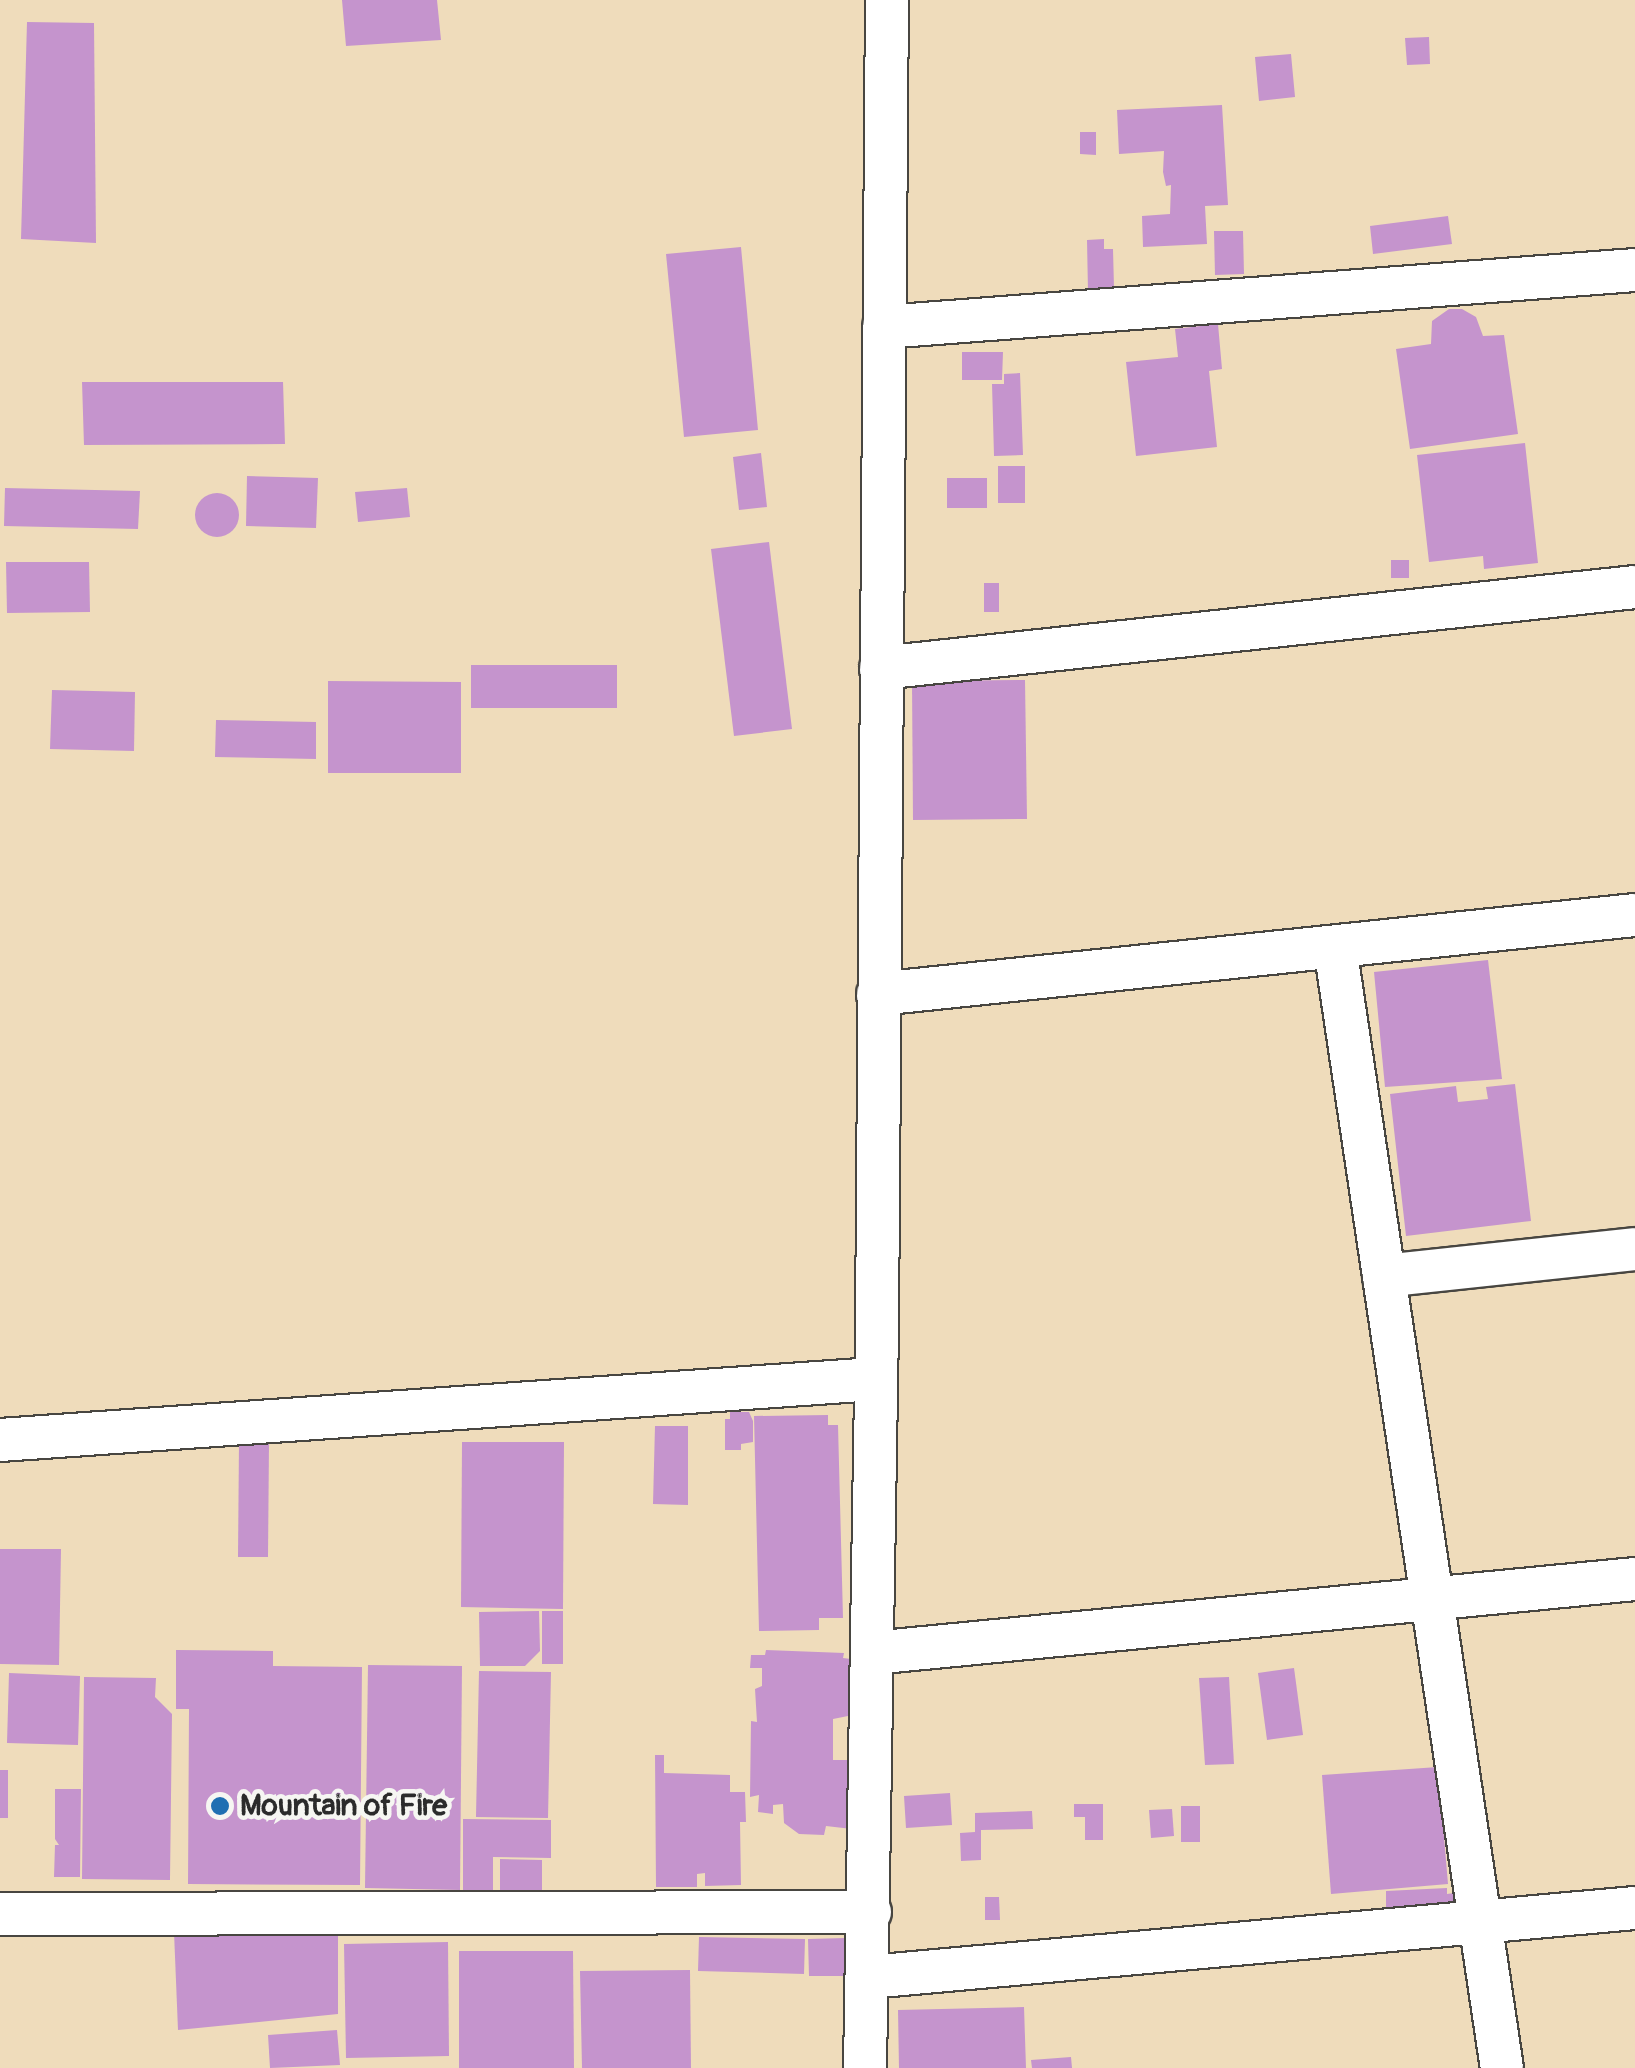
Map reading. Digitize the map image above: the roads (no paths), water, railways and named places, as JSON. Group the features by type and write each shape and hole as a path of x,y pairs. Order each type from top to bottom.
{"street":[{"path":"865,2068 870,1912 887,0"},
{"path":"884,327 1635,270"},
{"path":"881,668 1635,587"},
{"path":"878,994 1635,916"},
{"path":"1335,947 1502,2068"},
{"path":"1384,1276 1635,1250"},
{"path":"0,1440 875,1379"},
{"path":"872,1652 1635,1579"},
{"path":"869,1977 1635,1908"},
{"path":"0,1914 870,1912"}],"place":[{"name":"Mountain of Fire","path":"220,1806"}]}
